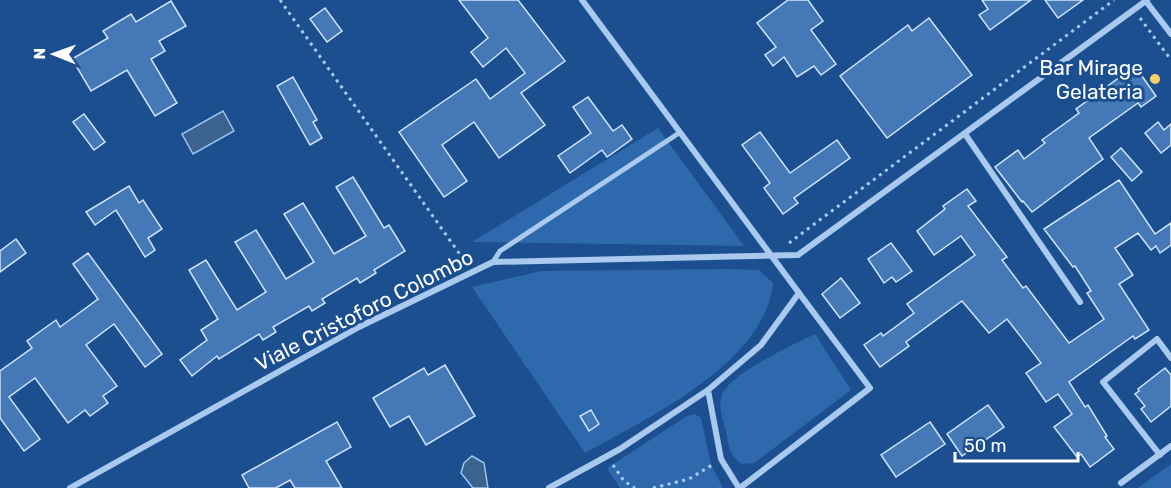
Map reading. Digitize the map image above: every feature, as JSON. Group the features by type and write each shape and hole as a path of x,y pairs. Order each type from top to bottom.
{"street":[{"path":"582,0 679,134 870,388 739,488 721,459 708,390"},
{"name":"Viale Cristoforo Colombo","path":"70,488 359,327 493,262 798,255 1146,0"},
{"path":"1146,0 1171,34"},
{"path":"493,262 500,251 679,134"},
{"path":"965,134 1080,302"},
{"path":"549,488 608,455 708,390 761,345 799,293"},
{"path":"1160,455 1103,382 1157,339 1171,358"},
{"path":"1121,483 1171,446"}],"path":[{"path":"280,0 472,272"},
{"path":"787,244 1114,0"},
{"path":"1134,9 1171,60"},
{"path":"608,455 624,481 634,488"},
{"path":"653,488 689,479 721,459"}],"shaded area":[{"path":"223,111 234,131 193,154 182,134"},
{"path":"658,128 744,246 472,242"},
{"path":"759,270 773,283 765,312 749,338 727,363 700,385 640,423 585,453 472,287 541,271"},
{"path":"815,334 851,390 754,463 741,464 729,447 721,411 722,395 727,387 749,369"},
{"path":"695,414 701,418 711,465 723,488 620,488 607,468 687,416"},
{"path":"472,456 484,463 488,488 473,488 461,473 464,463"},
{"path":"1171,464 1171,488 1138,488"}],"building":[{"path":"459,0 518,0 565,61 521,93 545,125 499,158 474,122 442,145 467,181 444,197 399,132 476,79 490,99 525,73 506,48 483,67 471,52 488,38"},
{"path":"788,0 808,0 823,21 811,30 836,64 821,75 814,66 797,77 784,57 773,66 765,55 776,47 757,23"},
{"path":"982,0 1031,0 990,30 979,15 988,9"},
{"path":"1045,0 1083,0 1058,18"},
{"path":"171,1 186,26 159,41 165,51 151,59 177,103 155,116 127,70 91,91 72,59 108,38 103,31 131,14 136,22"},
{"path":"325,8 342,31 327,42 310,19"},
{"path":"929,18 972,75 887,138 840,76 908,25 912,31"},
{"path":"1135,66 1156,96 1141,107 1138,103 1089,138 1103,159 1032,212 995,167 1018,150 1024,159 1045,143 1042,140 1079,113 1076,109"},
{"path":"293,77 317,120 313,122 322,138 310,145 277,86"},
{"path":"588,97 613,131 622,125 632,139 607,157 602,150 570,173 558,156 591,133 573,107"},
{"path":"84,114 105,142 94,150 73,122"},
{"path":"1158,122 1164,130 1171,124 1171,145 1161,153 1145,133"},
{"path":"760,132 790,173 837,140 850,158 794,198 798,203 783,214 764,188 770,183 742,145"},
{"path":"1121,148 1142,172 1132,181 1111,157"},
{"path":"353,177 384,228 389,225 405,251 374,270 376,273 360,283 357,278 322,299 325,303 312,311 309,306 273,327 276,332 263,340 259,334 219,359 217,356 192,376 180,360 207,340 201,330 218,319 189,270 206,260 237,310 266,292 235,242 256,230 286,279 314,262 284,214 303,203 334,254 366,236 336,187"},
{"path":"1119,180 1155,234 1171,223 1171,245 1160,253 1156,246 1151,250 1138,233 1115,248 1133,275 1119,284 1149,330 1135,339 1133,336 1069,382 1085,407 1088,405 1114,449 1090,467 1081,454 1077,457 1054,427 1072,414 1058,394 1046,402 1026,373 1041,363 1007,319 989,333 962,301 906,342 909,346 880,367 864,345 881,333 883,336 914,313 907,304 975,255 961,236 934,255 917,231 945,209 943,206 967,189 976,201 968,206 1007,257 1002,260 1023,288 1026,286 1069,343 1104,319 1087,293 1091,291 1075,266 1073,267 1044,229"},
{"path":"129,186 139,203 143,200 162,229 148,238 155,250 145,257 116,210 95,225 86,212"},
{"path":"16,239 26,253 0,272 0,251"},
{"path":"891,243 912,271 896,282 892,277 884,283 868,259"},
{"path":"88,253 162,354 145,367 114,324 86,345 117,386 103,396 108,403 90,416 85,410 68,423 35,378 9,397 40,439 24,451 0,418 0,371 32,348 27,341 56,320 60,327 98,299 73,264"},
{"path":"841,278 860,303 840,318 822,294"},
{"path":"445,365 475,416 426,445 409,416 390,427 373,398 424,368 428,375"},
{"path":"1165,368 1171,375 1171,406 1151,422 1141,409 1145,406 1135,394 1139,391 1138,389"},
{"path":"988,405 1004,427 962,456 947,434"},
{"path":"591,410 599,424 589,431 580,416"},
{"path":"337,422 351,447 326,461 342,488 295,488 290,480 276,488 249,488 242,475"},
{"path":"930,422 945,444 896,477 881,455"}],"place":[{"name":"Bar Mirage Gelateria","path":"1155,79"}]}
